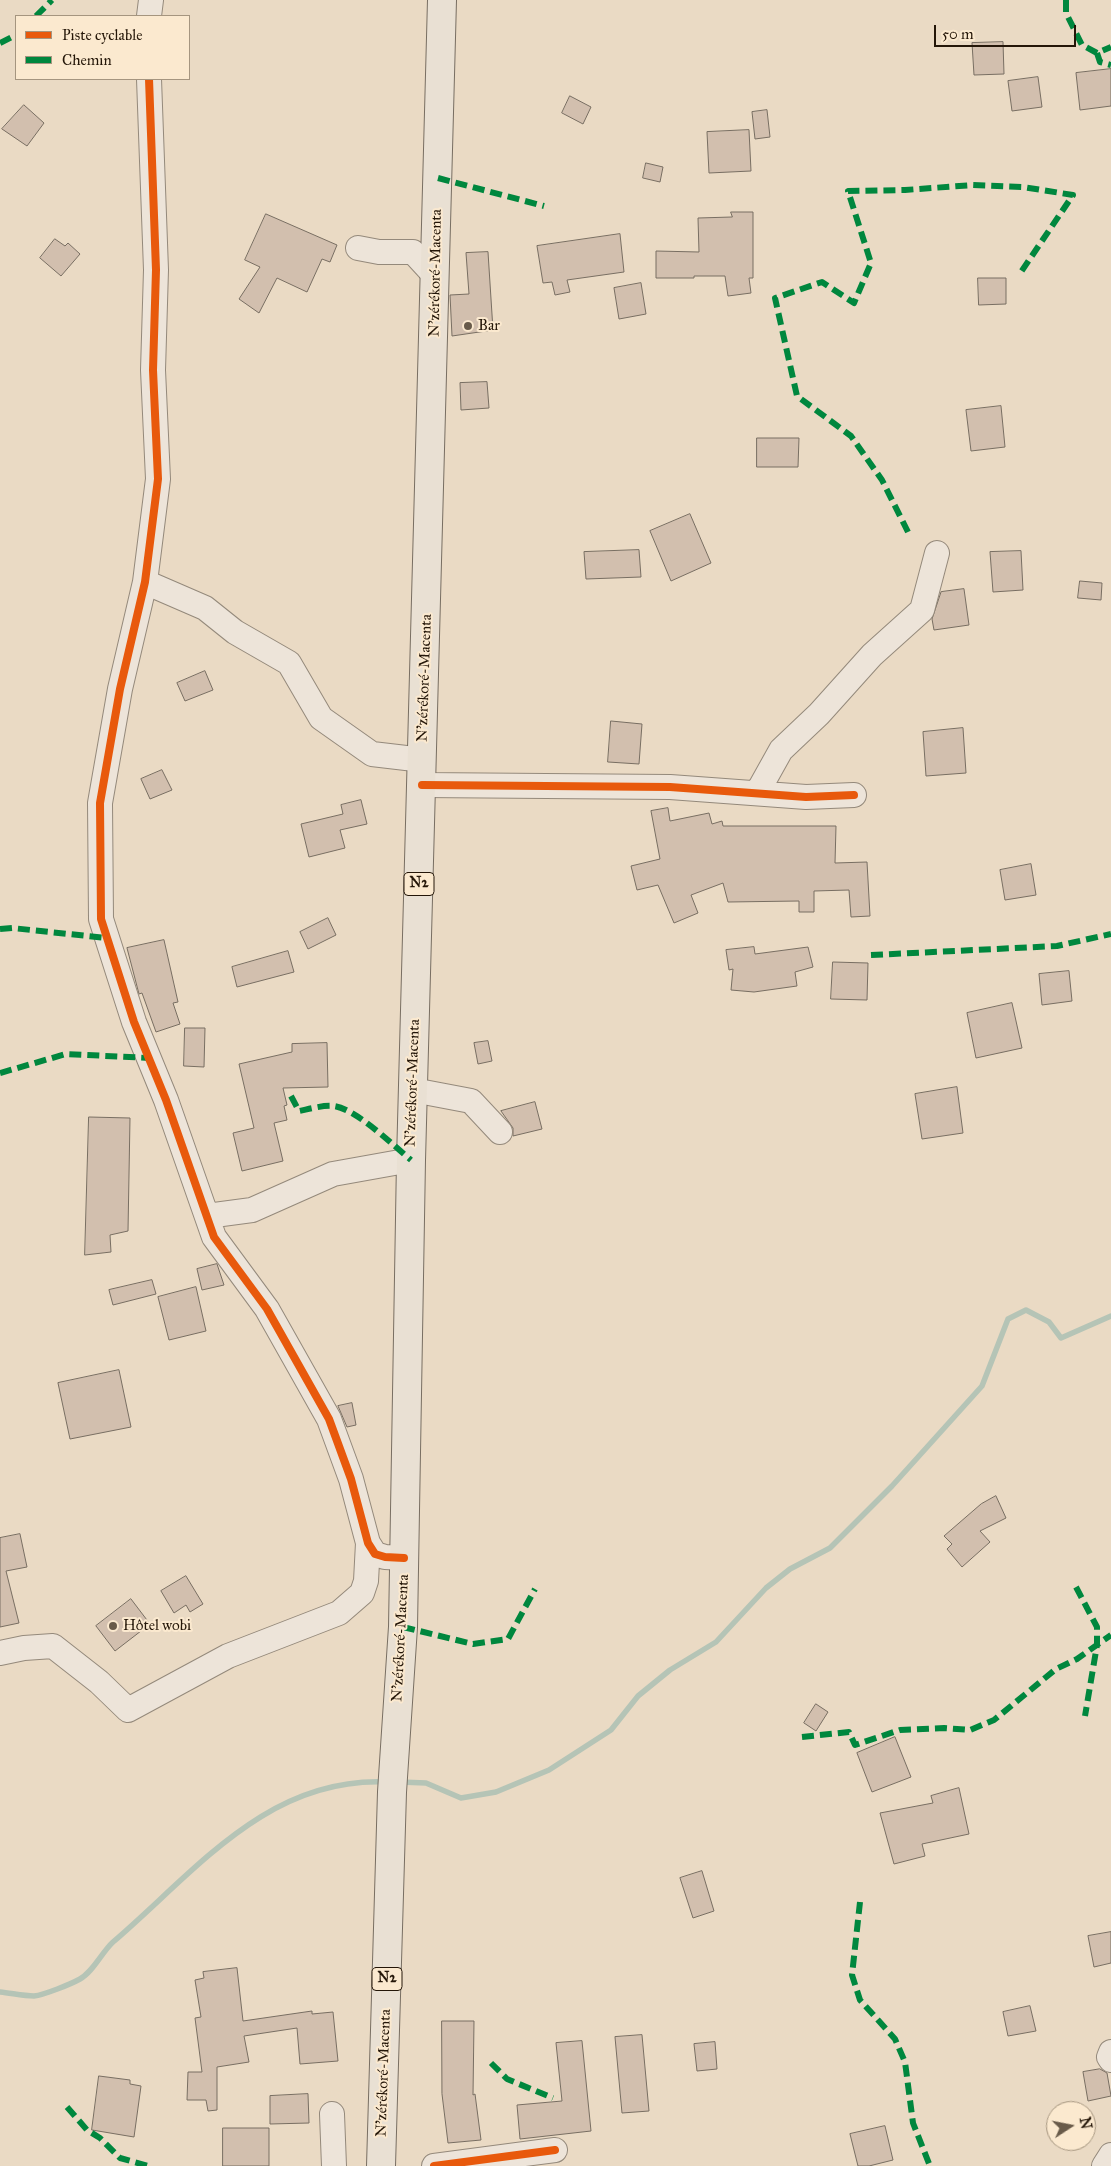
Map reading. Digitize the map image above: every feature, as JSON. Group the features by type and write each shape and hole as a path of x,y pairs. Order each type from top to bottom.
{"highway":[{"name":"N'zérékoré-Macenta","path":"381,2166 393,1780 403,1626 411,1160 442,0"}],"street":[{"path":"150,15 151,0"},
{"path":"0,1653 24,1648 53,1646 99,1682 128,1710 228,1656 339,1613 352,1604 362,1593 366,1581 368,1542 351,1479 329,1419 267,1309 214,1237 166,1100 134,1022 101,919 100,803 120,689 145,582 158,479 153,370 156,270 150,80"},
{"path":"358,248 379,252 412,252 436,277"},
{"path":"757,793 781,750 819,714 872,654 922,610 936,553"},
{"path":"145,582 205,608 235,632 289,663 321,718 372,754 422,772 806,797 854,795"},
{"path":"413,1090 472,1101 500,1132"},
{"path":"207,1216 252,1210 332,1174 411,1160"},
{"path":"368,1542 376,1554 385,1558 404,1558"},
{"path":"1111,2052 1109,2057 1111,2060"},
{"path":"332,2114 334,2166"},
{"path":"434,2166 555,2150"},
{"path":"1104,2166 1111,2155"}],"building":[{"path":"1003,42 1004,74 974,75 972,43"},
{"path":"1111,69 1111,106 1080,110 1076,73"},
{"path":"1038,77 1042,107 1012,111 1008,81"},
{"path":"570,96 591,107 583,124 562,113"},
{"path":"24,105 44,123 27,146 2,129"},
{"path":"767,110 770,137 755,139 752,112"},
{"path":"749,130 751,171 709,173 707,132"},
{"path":"646,163 663,167 660,182 643,178"},
{"path":"731,212 753,212 753,278 749,278 751,293 728,296 725,276 656,278 656,251 699,252 698,218 732,217"},
{"path":"266,214 337,245 330,262 322,259 307,292 277,278 259,313 239,299 260,267 245,260"},
{"path":"620,234 624,272 567,280 570,292 555,295 552,282 543,283 537,246"},
{"path":"55,239 65,246 68,243 80,254 61,276 40,258"},
{"path":"488,252 493,330 452,336 450,295 469,294 466,253"},
{"path":"978,278 1006,278 1006,304 979,305"},
{"path":"641,283 646,314 619,319 614,288"},
{"path":"487,382 489,408 461,410 460,383"},
{"path":"1001,406 1005,447 971,451 966,410"},
{"path":"757,438 799,438 798,467 757,467"},
{"path":"690,514 711,563 671,581 650,531"},
{"path":"639,550 641,577 586,579 584,552"},
{"path":"1021,551 1023,590 993,592 990,552"},
{"path":"1080,581 1102,583 1101,600 1078,598"},
{"path":"964,589 969,625 934,630 932,619 941,592"},
{"path":"205,671 213,690 185,701 177,683"},
{"path":"611,721 642,724 639,764 608,762"},
{"path":"963,728 966,773 926,776 923,732"},
{"path":"162,770 172,790 150,799 141,779"},
{"path":"361,800 367,824 340,830 345,848 309,857 301,824 343,814 341,805"},
{"path":"668,808 670,821 709,813 712,824 722,821 723,826 836,826 835,863 867,862 870,916 851,917 849,890 814,891 814,912 799,912 799,901 728,902 723,883 691,895 698,913 674,923 658,885 637,890 631,866 660,859 651,811"},
{"path":"1031,864 1036,895 1005,900 1000,870"},
{"path":"328,918 336,935 308,949 300,932"},
{"path":"164,940 178,1002 173,1003 180,1024 156,1032 142,993 139,994 127,948"},
{"path":"754,947 755,954 808,947 813,967 795,972 797,986 754,992 731,990 733,969 729,970 726,950"},
{"path":"288,951 294,972 237,987 232,967"},
{"path":"833,962 868,963 867,1000 831,999"},
{"path":"1069,971 1072,1001 1042,1005 1039,974"},
{"path":"1012,1003 1022,1048 976,1058 967,1013"},
{"path":"185,1028 205,1028 204,1067 184,1066"},
{"path":"488,1041 492,1061 478,1064 474,1043"},
{"path":"327,1043 328,1087 283,1088 287,1105 284,1106 287,1120 274,1123 283,1161 242,1171 233,1133 254,1128 239,1064 292,1052 292,1044"},
{"path":"957,1087 963,1133 922,1139 915,1094"},
{"path":"535,1102 542,1129 513,1136 513,1128 501,1111"},
{"path":"89,1117 130,1118 128,1231 110,1235 111,1252 85,1255"},
{"path":"217,1264 224,1285 202,1290 197,1269"},
{"path":"152,1280 156,1294 113,1305 109,1290"},
{"path":"196,1287 206,1331 169,1340 158,1297"},
{"path":"119,1370 131,1427 70,1439 58,1383"},
{"path":"352,1403 356,1425 347,1427 338,1406"},
{"path":"996,1496 1006,1518 980,1531 990,1542 962,1567 947,1549 952,1544 944,1536 981,1504"},
{"path":"20,1534 27,1567 6,1571 19,1623 0,1627 0,1538"},
{"path":"186,1576 203,1604 190,1612 186,1605 174,1613 161,1591"},
{"path":"131,1599 150,1624 115,1651 96,1626"},
{"path":"816,1704 828,1712 816,1731 804,1723"},
{"path":"895,1737 911,1777 872,1792 857,1753"},
{"path":"959,1788 969,1834 922,1844 925,1856 894,1864 880,1813 933,1803 931,1796"},
{"path":"702,1871 714,1911 693,1918 680,1878"},
{"path":"1111,1932 1111,1963 1094,1967 1088,1936"},
{"path":"237,1968 243,2021 312,2011 312,2014 333,2012 338,2061 300,2064 297,2028 244,2036 249,2062 217,2067 217,2110 208,2111 206,2100 187,2100 188,2072 202,2072 195,2018 201,2017 195,1980 204,1978 203,1972"},
{"path":"1030,2006 1036,2031 1008,2036 1003,2012"},
{"path":"442,2021 474,2021 473,2095 475,2094 481,2140 448,2143 442,2094"},
{"path":"642,2035 649,2111 622,2113 615,2037"},
{"path":"582,2041 591,2131 520,2139 517,2105 562,2101 556,2043"},
{"path":"715,2042 717,2069 697,2071 694,2044"},
{"path":"1100,2069 1107,2073 1111,2096 1088,2101 1083,2072"},
{"path":"99,2076 130,2080 130,2084 141,2086 134,2137 92,2130"},
{"path":"308,2094 309,2123 270,2124 270,2096"},
{"path":"885,2126 893,2160 869,2166 858,2166 850,2134"},
{"path":"223,2128 269,2128 269,2166 223,2166"}],"waterway":[{"path":"400,1782 426,1783 461,1798 496,1792 549,1770 611,1730 638,1696 670,1670 716,1642 766,1588 790,1569 830,1548 892,1486 982,1386 1008,1319 1026,1310 1049,1322 1061,1338 1111,1316"},
{"path":"0,1992 34,1996 57,1989 85,1976 113,1942 204,1859 236,1834 269,1812 305,1795 343,1785 386,1782"}],"marked path":[{"path":"37,15 52,0"},
{"path":"1066,0 1066,13 1082,45 1097,53 1111,47"},
{"path":"0,43 15,36"},
{"path":"1097,53 1100,62 1111,65"},
{"path":"438,178 544,206"},
{"path":"908,532 882,480 851,436 797,396 775,298 822,282 854,303 871,263 848,191 905,190 973,185 1023,187 1073,195 1019,275"},
{"path":"0,929 12,928 107,938"},
{"path":"871,955 1057,946 1111,934"},
{"path":"0,1073 66,1054 149,1058"},
{"path":"291,1096 299,1111 334,1106 353,1114 374,1128 411,1160"},
{"path":"1076,1587 1097,1627 1097,1645 1085,1716"},
{"path":"403,1627 473,1644 508,1639 535,1589"},
{"path":"802,1737 849,1732 855,1745 900,1730 944,1728 970,1730 994,1720 1056,1669 1077,1659 1111,1635"},
{"path":"860,1902 852,1975 860,2000 895,2039 905,2062 913,2123 930,2166"},
{"path":"491,2063 507,2079 553,2098"},
{"path":"67,2107 87,2130 100,2138 120,2158 148,2166"}],"cycle path":[{"path":"149,80 156,270 153,370 158,479 145,582 120,689 100,803 101,919 134,1022 166,1100 214,1237 267,1309 329,1419 351,1479 368,1543 375,1554 385,1557 404,1558"},
{"path":"422,785 670,787 806,797 854,795"},
{"path":"434,2166 555,2150"}],"place":[{"name":"Bar","path":"468,326"},
{"name":"Hôtel wobi","path":"113,1626"}]}
